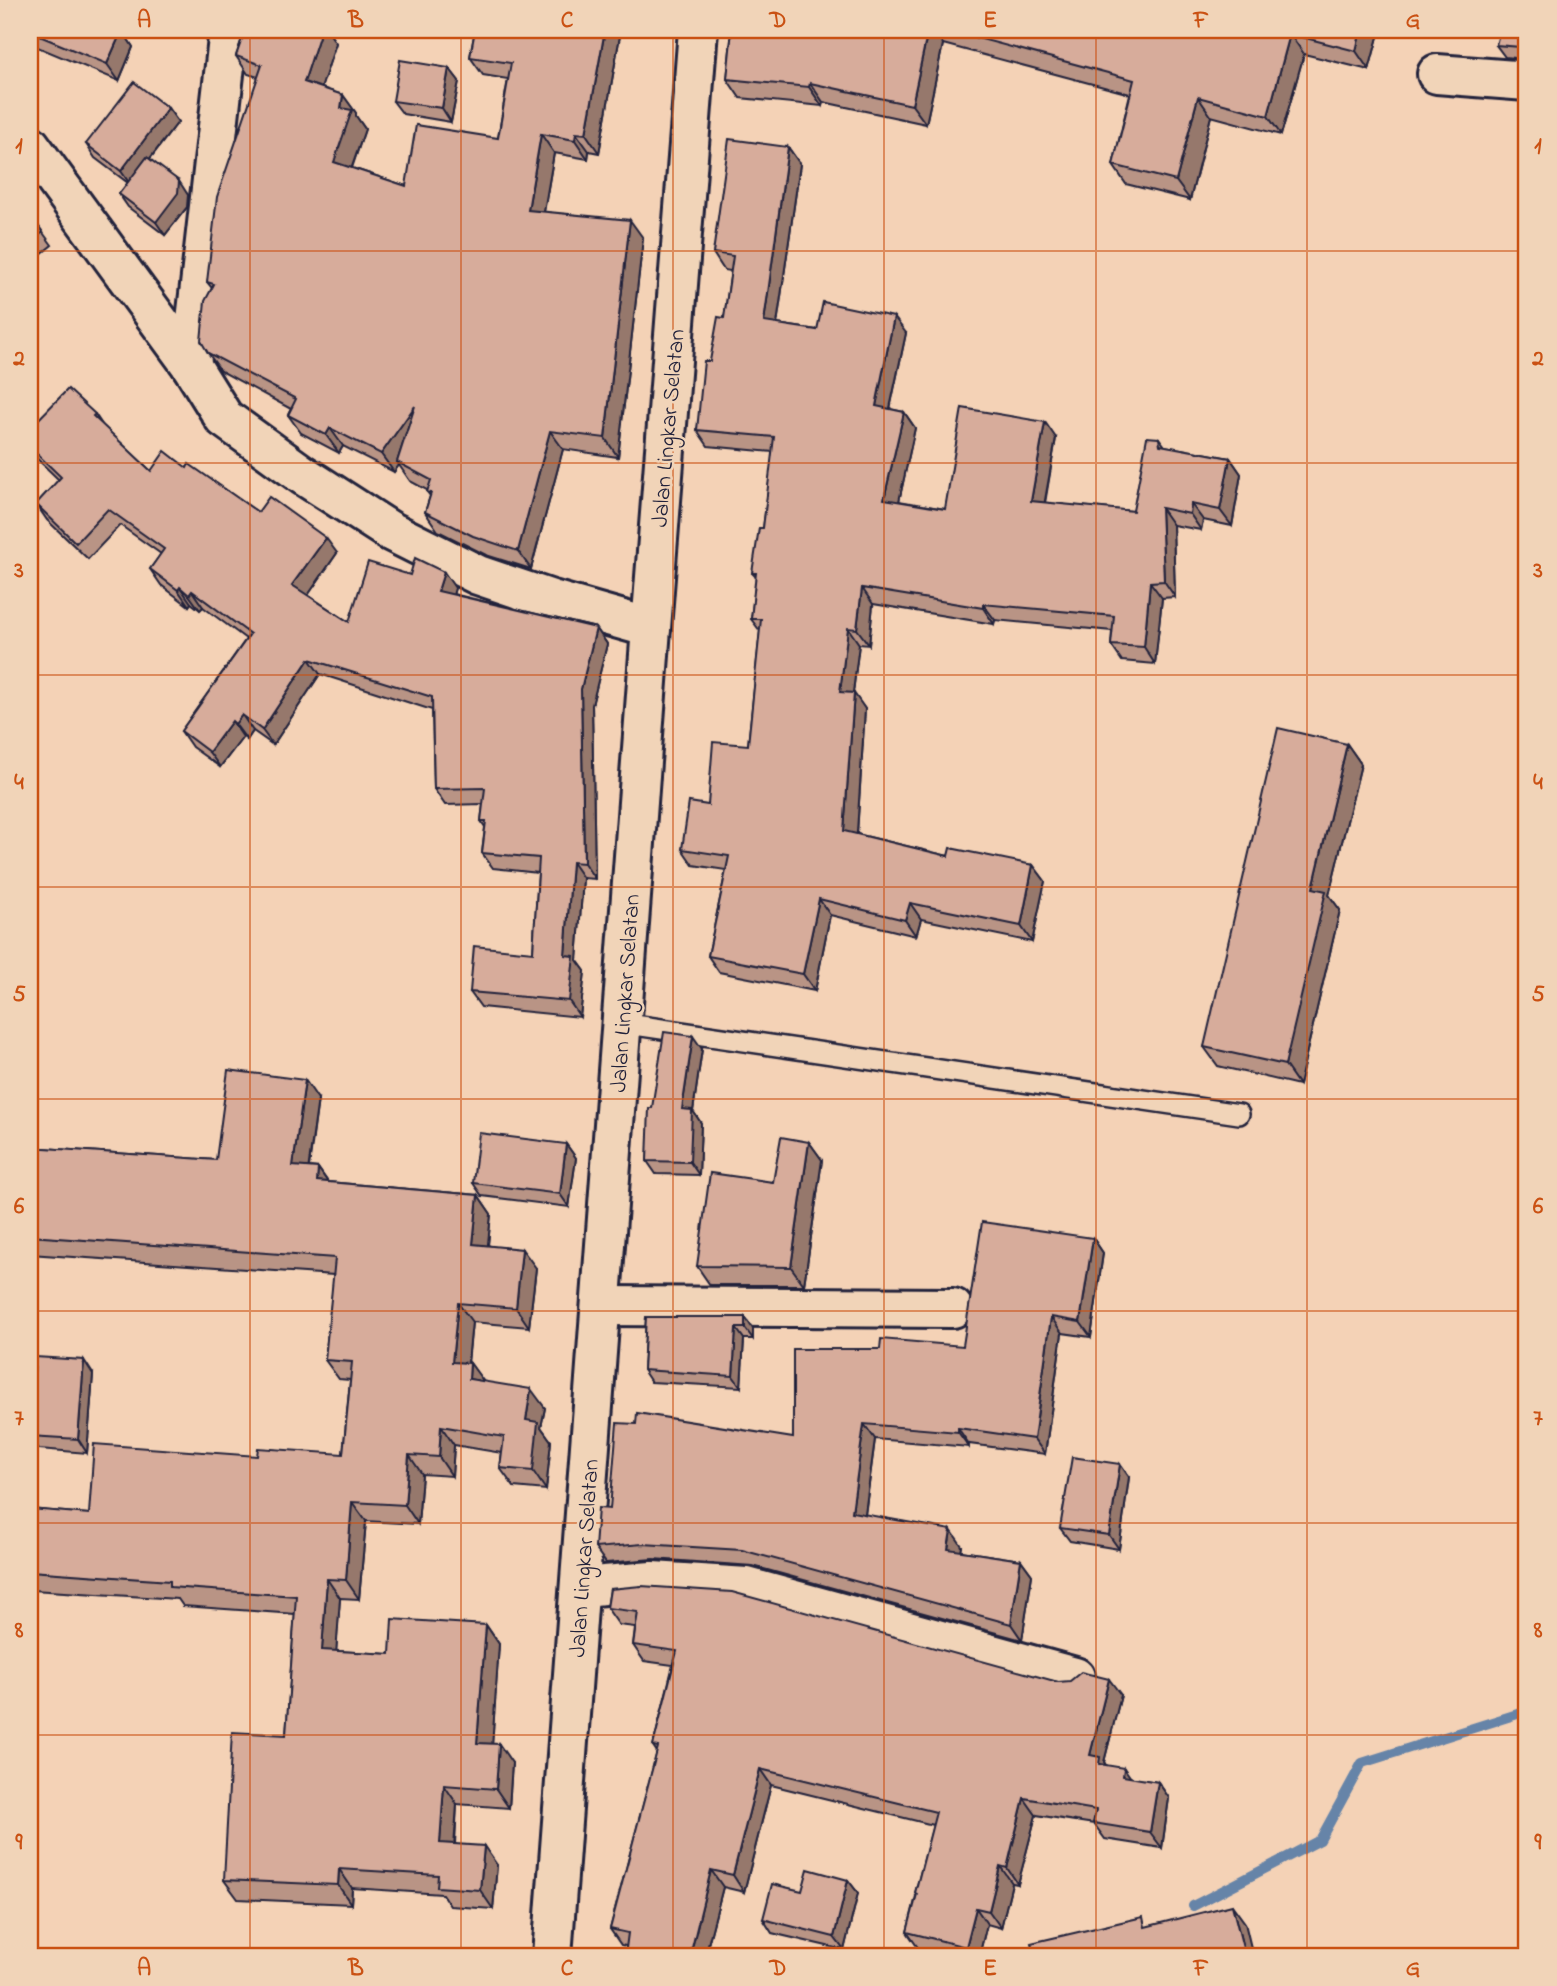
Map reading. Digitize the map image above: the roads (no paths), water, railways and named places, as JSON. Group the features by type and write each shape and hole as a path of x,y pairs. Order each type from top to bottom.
{"main road":[{"path":"191,365 229,30"},
{"name":"Jalan Lingkar Selatan","path":"552,1956 698,30"},
{"path":"1437,74 1527,81"},
{"path":"30,145 191,365 224,418 303,475 390,531 478,575 552,600 651,628"},
{"path":"601,1306 953,1308"},
{"path":"581,1587 652,1581 747,1587 1075,1677"}],"lane":[{"path":"621,1023 1239,1114"}],"waterway":[{"path":"1193,1906 1320,1840 1362,1763 1527,1711"}]}
